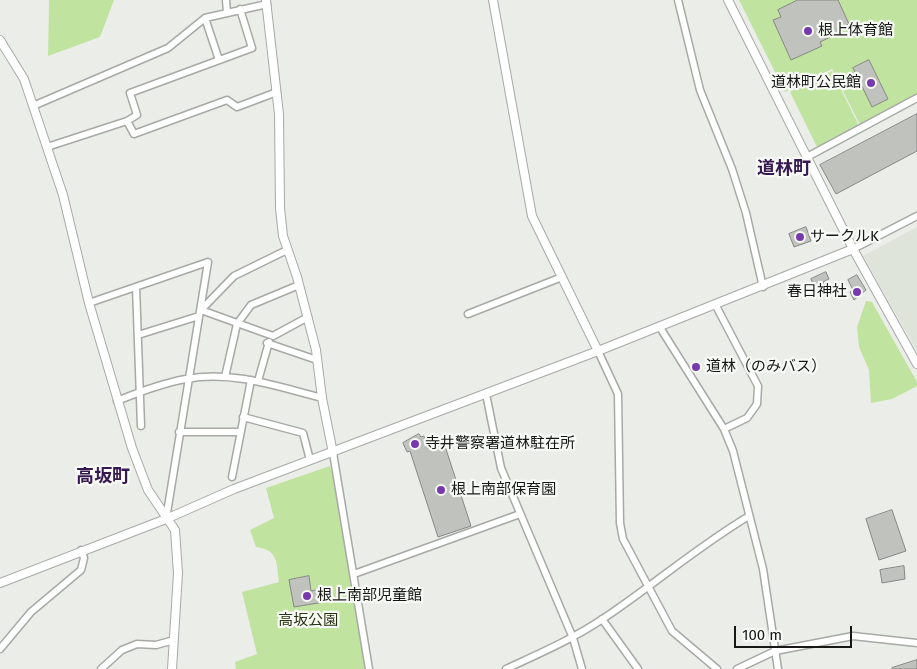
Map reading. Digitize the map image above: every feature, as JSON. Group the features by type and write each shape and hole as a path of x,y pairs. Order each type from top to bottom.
{"street":[{"path":"226,0 227,12"},
{"path":"493,0 532,216 618,394 620,523 623,539 672,631 715,668"},
{"path":"678,0 700,90 732,169 746,213 763,287"},
{"path":"728,0 853,249 917,364"},
{"path":"33,106 168,48 205,18 267,2 277,92 280,208 287,250 300,285 318,360 322,398 369,669"},
{"path":"47,147 127,121 137,115 130,93 252,48 240,9"},
{"path":"205,18 219,60"},
{"path":"0,40 24,79 63,195 89,303 132,448 148,490 175,530 178,573 172,669"},
{"path":"127,121 134,134 227,100 237,106 277,92"},
{"path":"807,157 917,98"},
{"path":"0,583 81,550 166,519 310,460 333,453 763,287 853,249 917,216"},
{"path":"138,335 200,313 234,276 287,250"},
{"path":"89,303 208,262 178,432 166,519"},
{"path":"468,314 562,277"},
{"path":"226,377 237,324 251,305 300,285"},
{"path":"136,287 141,426"},
{"path":"715,304 758,386 757,404 747,418 724,429"},
{"path":"200,313 273,336"},
{"path":"258,381 267,343 273,336 308,317"},
{"path":"659,326 724,429 740,474 763,569 778,669"},
{"path":"267,343 318,360"},
{"path":"117,401 188,378 226,377 258,381 322,398"},
{"path":"232,477 251,380"},
{"path":"486,394 501,468 573,638 582,669"},
{"path":"243,417 303,433 310,460"},
{"path":"178,432 240,432"},
{"path":"354,574 520,514"},
{"path":"506,669 573,638 648,587 727,529 749,516"},
{"path":"0,649 31,612 81,570 84,558 81,550"},
{"path":"602,619 638,669"},
{"path":"738,669 775,651 853,636 917,643"},
{"path":"101,669 122,650 137,644 156,645 174,640"}],"shaded area":[{"path":"917,227 917,351 863,256"}],"green space":[{"path":"49,0 114,0 100,37 48,56"},
{"path":"739,0 917,0 917,95 860,125 832,69 785,92"},
{"path":"832,71 859,126 817,147 790,92"},
{"path":"866,301 872,302 917,382 917,386 892,399 871,403 869,370 859,347 857,327"},
{"name":"高坂公園","path":"330,466 336,486 367,669 236,669 235,662 257,654 242,592 279,582 273,554 256,547 250,530 274,518 266,488"}],"building":[{"name":"根上体育館","path":"798,0 838,0 849,24 837,29 839,33 820,42 822,46 791,60 773,20 781,17 778,10"},
{"name":"道林町公民館","path":"869,60 888,99 872,107 853,68"},
{"path":"917,114 917,151 836,194 820,165"},
{"name":"サークルK","path":"806,227 811,241 794,247 789,234"},
{"path":"826,272 829,279 823,282 825,287 816,291 811,279"},
{"path":"857,275 866,290 854,300 850,292 853,290 848,280"},
{"name":"根上南部保育園","path":"419,434 421,437 424,436 428,449 444,443 471,526 438,537 410,451 407,452 403,443"},
{"path":"892,510 906,551 879,560 866,519"},
{"path":"904,566 905,579 882,583 880,570"},
{"name":"根上南部児童館","path":"309,576 311,591 322,589 324,602 294,607 289,580"},
{"path":"917,660 917,669 892,669 892,668"}],"place":[{"name":"根上体育館","path":"808,31"},
{"name":"道林町公民館","path":"871,83"},
{"name":"サークルK","path":"800,237"},
{"name":"春日神社","path":"857,292"},
{"name":"道林（のみバス）","path":"696,367"},
{"name":"寺井警察署道林駐在所","path":"415,444"},
{"name":"根上南部保育園","path":"441,490"},
{"name":"根上南部児童館","path":"307,596"}],"district":[{"name":"道林町","path":"784,169"},
{"name":"高坂町","path":"103,477"}]}
